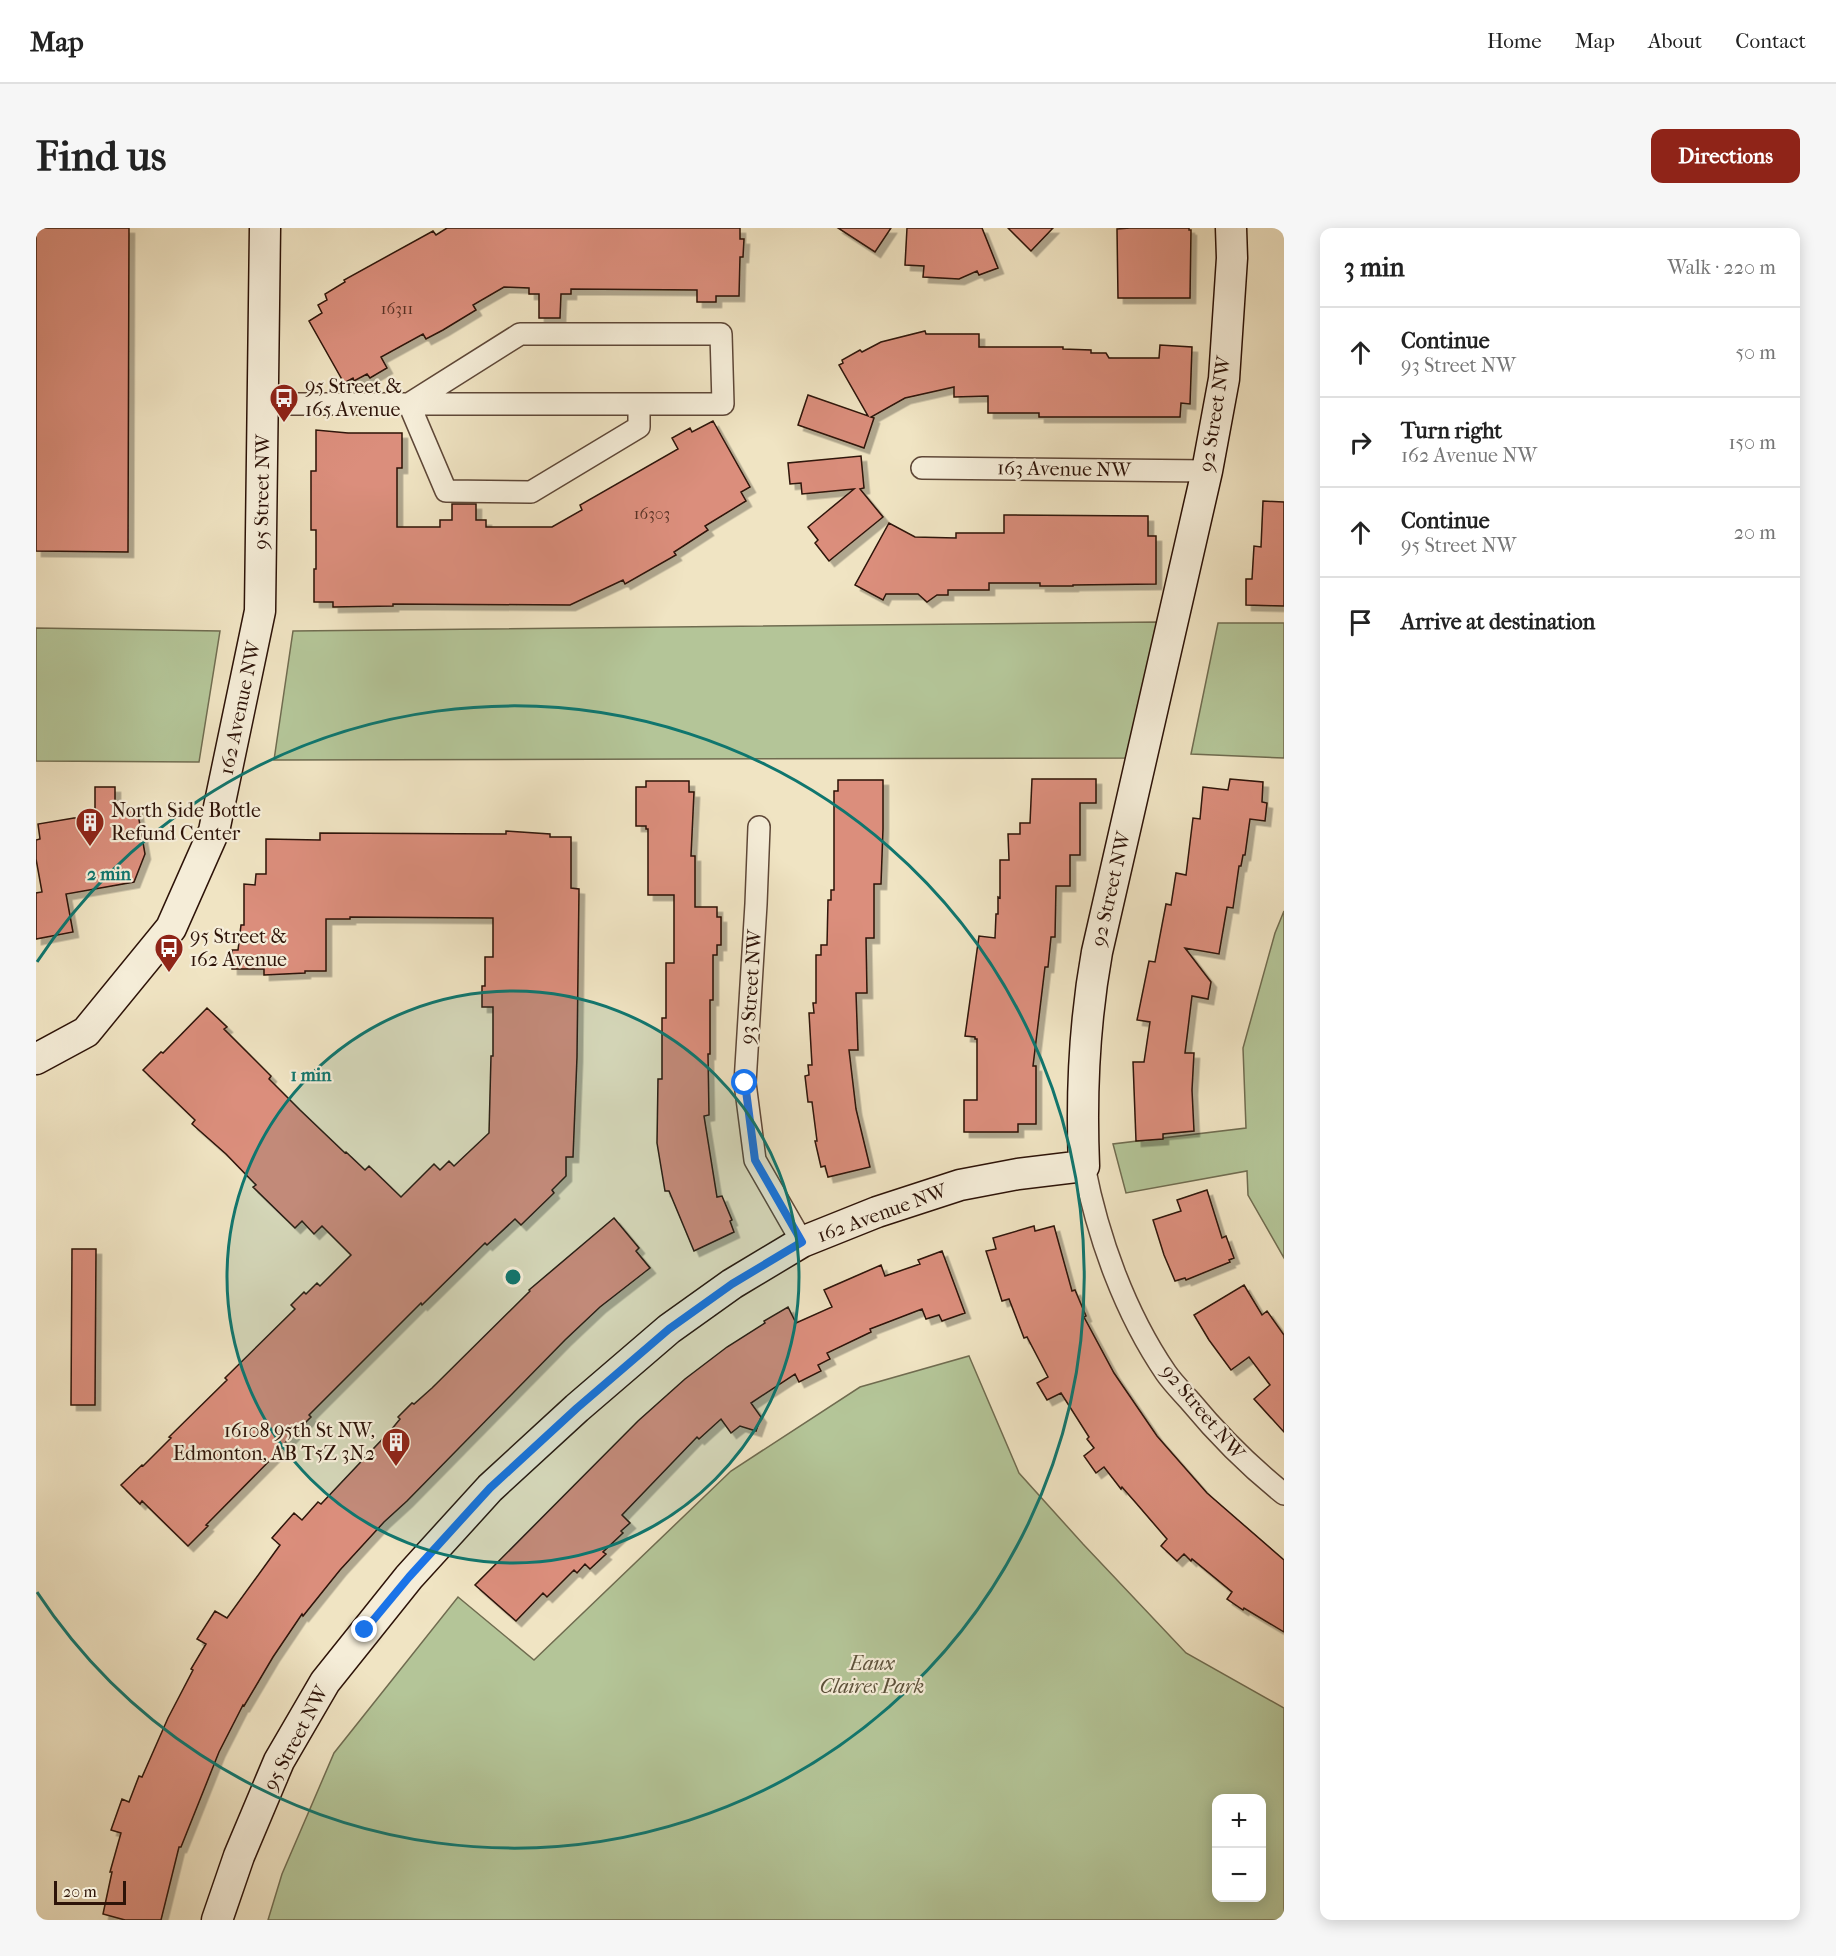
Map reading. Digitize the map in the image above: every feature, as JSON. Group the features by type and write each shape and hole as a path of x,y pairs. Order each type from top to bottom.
{"street":[{"name":"95 Street NW","path":"260,611 265,228"},
{"name":"92 Street NW","path":"1231,228 1232,258 1224,379 1207,471 1089,995 1082,1108 1084,1166 1105,1247 1126,1304 1166,1373 1219,1437 1255,1471 1284,1494"},
{"path":"263,404 409,404 723,404 721,334 520,334 409,404"},
{"path":"409,404 446,491 531,492 639,427 639,404"},
{"name":"163 Avenue NW","path":"922,468 1207,471"},
{"name":"162 Avenue NW","path":"36,1059 86,1032 171,928 214,831 260,611"},
{"name":"93 Street NW","path":"759,827 745,1083 755,1160 802,1242"},
{"name":"162 Avenue NW","path":"409,1577 490,1488 577,1408 669,1329 732,1284 802,1242 877,1212 960,1185 1018,1174 1084,1166"},
{"name":"95 Street NW","path":"217,1920 240,1856 279,1761 326,1682 409,1577"}],"green space":[{"path":"1158,622 1127,758 274,760 293,631"},
{"path":"1218,623 1284,623 1284,758 1191,754"},
{"path":"36,628 220,631 199,762 36,761"},
{"path":"1284,911 1284,1258 1248,1195 1247,1171 1126,1193 1113,1144 1246,1128 1243,1048 1275,933"},
{"name":"Eaux Claires Park","path":"969,1356 1019,1473 1186,1653 1284,1708 1284,1920 268,1920 282,1874 334,1753 458,1597 534,1660 731,1471 860,1387"}],"building":[{"path":"36,228 129,228 128,552 36,551"},
{"path":"447,228 740,228 740,239 744,239 743,257 740,257 739,296 716,296 716,302 697,302 697,290 571,289 571,294 561,294 560,318 539,318 539,294 529,294 529,288 504,287 473,305 476,310 443,330 426,339 423,334 381,357 387,368 370,378 367,374 344,383 309,321 322,313 318,305 327,300 325,294 345,282 344,280 433,231 436,235"},
{"path":"838,228 891,228 875,252"},
{"path":"907,228 982,228 998,268 979,275 977,271 959,279 923,277 924,266 905,265"},
{"path":"1008,228 1053,228 1031,251"},
{"path":"1189,228 1191,230 1190,298 1118,298 1117,229"},
{"path":"925,331 926,334 979,334 979,347 1063,347 1063,349 1091,350 1091,353 1106,353 1109,358 1159,358 1160,345 1192,347 1190,404 1181,403 1180,417 1039,417 1039,413 988,413 988,396 954,397 954,387 905,398 871,417 874,418 864,448 798,425 808,395 868,416 839,365 843,363 842,360 881,342"},
{"path":"713,421 750,487 741,492 746,501 705,526 708,530 674,552 676,555 625,584 623,580 570,605 393,604 393,606 333,607 333,602 314,602 316,530 311,530 311,471 316,471 316,430 348,433 402,433 402,468 397,468 397,527 440,527 440,520 452,520 452,504 476,504 476,520 486,520 486,527 552,527 582,510 580,505 678,449 672,438 690,428 692,432"},
{"path":"861,456 864,488 860,489 883,517 829,561 815,543 818,540 808,527 854,489 802,494 801,483 790,484 788,463"},
{"path":"1263,501 1284,502 1284,606 1246,605 1246,579 1252,579 1254,546 1261,547"},
{"path":"1004,515 1148,516 1148,536 1156,536 1156,584 1040,586 1040,583 989,583 989,590 948,590 948,595 937,595 927,602 918,594 886,594 883,600 855,585 889,523 915,537 956,538 956,533 1004,533"},
{"path":"1032,779 1096,779 1096,803 1080,803 1080,855 1070,855 1070,886 1056,886 1055,937 1051,937 1048,967 1045,967 1033,1066 1036,1066 1036,1124 1018,1124 1018,1132 964,1132 964,1100 977,1100 977,1039 965,1036 979,936 995,938 998,897 1000,898 1000,860 1009,860 1008,834 1020,834 1020,823 1030,823"},
{"path":"1230,779 1263,782 1262,802 1267,803 1265,821 1250,819 1245,855 1239,866 1233,908 1227,907 1219,954 1185,948 1211,982 1208,999 1192,996 1185,1053 1194,1053 1192,1090 1194,1131 1163,1134 1163,1139 1136,1141 1133,1062 1144,1062 1150,1022 1137,1020 1149,961 1155,962 1166,904 1171,905 1176,873 1186,875 1193,818 1200,819 1203,787 1228,790"},
{"path":"838,780 883,780 883,829 881,884 874,884 874,938 866,938 867,993 856,993 858,1050 849,1050 856,1109 870,1167 828,1177 825,1166 821,1167 815,1141 817,1141 812,1102 808,1102 805,1076 809,1075 808,1065 812,1065 809,1013 814,1013 813,1003 816,1003 816,955 821,955 821,945 827,945 828,900 831,900 831,890 834,890 834,791 838,791"},
{"path":"646,781 689,781 689,792 694,792 691,856 695,856 695,907 717,907 717,917 721,917 721,945 717,945 717,955 713,955 713,1000 710,1000 709,1115 704,1116 717,1197 722,1196 732,1220 730,1221 734,1232 694,1251 669,1191 665,1191 657,1143 658,1079 662,1079 662,1018 666,1018 666,963 674,963 674,895 648,895 648,829 646,826 636,826 636,787 646,787"},
{"name":"North Side Bottle Refund Center","path":"95,787 115,787 115,812 137,808 145,854 134,882 66,894 73,932 36,939 36,893 42,892 36,859 36,840 40,839 38,824 74,818 95,818"},
{"path":"506,831 550,834 550,837 571,837 571,888 579,889 577,1057 573,1157 566,1157 566,1176 552,1190 554,1193 521,1225 515,1219 487,1245 485,1243 422,1305 421,1303 309,1415 311,1417 188,1546 142,1501 140,1504 121,1485 171,1438 169,1437 227,1380 225,1378 295,1309 291,1305 304,1292 306,1294 317,1283 320,1286 351,1255 322,1226 314,1234 302,1221 295,1228 253,1187 256,1185 226,1154 192,1124 195,1120 143,1070 207,1008 227,1027 224,1029 271,1076 269,1079 300,1110 345,1153 365,1170 369,1166 401,1197 434,1164 440,1170 449,1161 454,1166 489,1133 493,1007 482,1007 482,986 485,986 485,957 493,957 493,918 350,917 350,919 326,919 326,971 264,975 264,969 232,969 232,950 238,950 241,925 244,925 244,884 255,885 256,874 266,874 266,839 320,840 320,833 506,834"},
{"path":"1207,1190 1222,1238 1226,1236 1234,1258 1229,1260 1230,1262 1186,1280 1185,1278 1175,1281 1153,1220 1181,1211 1177,1200"},
{"path":"614,1218 639,1248 636,1251 650,1268 600,1307 565,1340 384,1522 340,1570 303,1616 302,1614 243,1705 219,1752 181,1847 179,1847 161,1920 125,1920 103,1914 112,1872 110,1872 121,1833 111,1830 122,1799 129,1802 139,1776 142,1777 168,1718 193,1670 191,1669 206,1644 197,1639 215,1611 227,1618 280,1545 272,1538 294,1513 302,1520 318,1502 321,1504 391,1430 400,1419 398,1417 412,1403 414,1404 432,1388 529,1290"},
{"path":"1034,1226 1035,1231 1054,1226 1072,1291 1075,1290 1086,1316 1084,1317 1114,1373 1157,1436 1207,1493 1284,1560 1284,1632 1227,1599 1232,1592 1192,1559 1191,1561 1184,1554 1177,1561 1161,1546 1167,1539 1104,1467 1096,1473 1084,1456 1094,1448 1061,1393 1047,1400 1037,1383 1048,1377 1027,1337 1024,1338 1009,1299 1002,1301 986,1251 996,1249 993,1238"},
{"path":"72,1249 96,1249 95,1405 71,1405"},
{"path":"942,1251 965,1313 942,1321 939,1315 926,1319 922,1309 870,1329 871,1332 827,1353 830,1359 818,1365 821,1371 799,1382 795,1374 751,1403 761,1417 756,1431 740,1426 731,1433 721,1419 699,1439 697,1437 622,1515 630,1523 603,1552 606,1554 590,1569 585,1564 577,1573 574,1570 547,1597 543,1593 516,1621 475,1585 638,1421 685,1379 727,1347 788,1307 796,1323 832,1307 824,1290 881,1265 885,1276 920,1264 918,1260"},
{"path":"1244,1285 1262,1315 1267,1311 1284,1335 1284,1432 1254,1399 1270,1385 1249,1357 1231,1370 1194,1315"}],"place":[{"name":"95 Street & 165 Avenue","path":"284,424"},
{"name":"North Side Bottle Refund Center","path":"90,848"},
{"name":"95 Street & 162 Avenue","path":"169,974"},
{"name":"16108 95th St NW, Edmonton, AB T5Z 3N2","path":"396,1468"}],"route":[{"path":"365,1630 409,1577 490,1488 577,1408 669,1329 732,1284 802,1242 755,1160 745,1083"}]}
